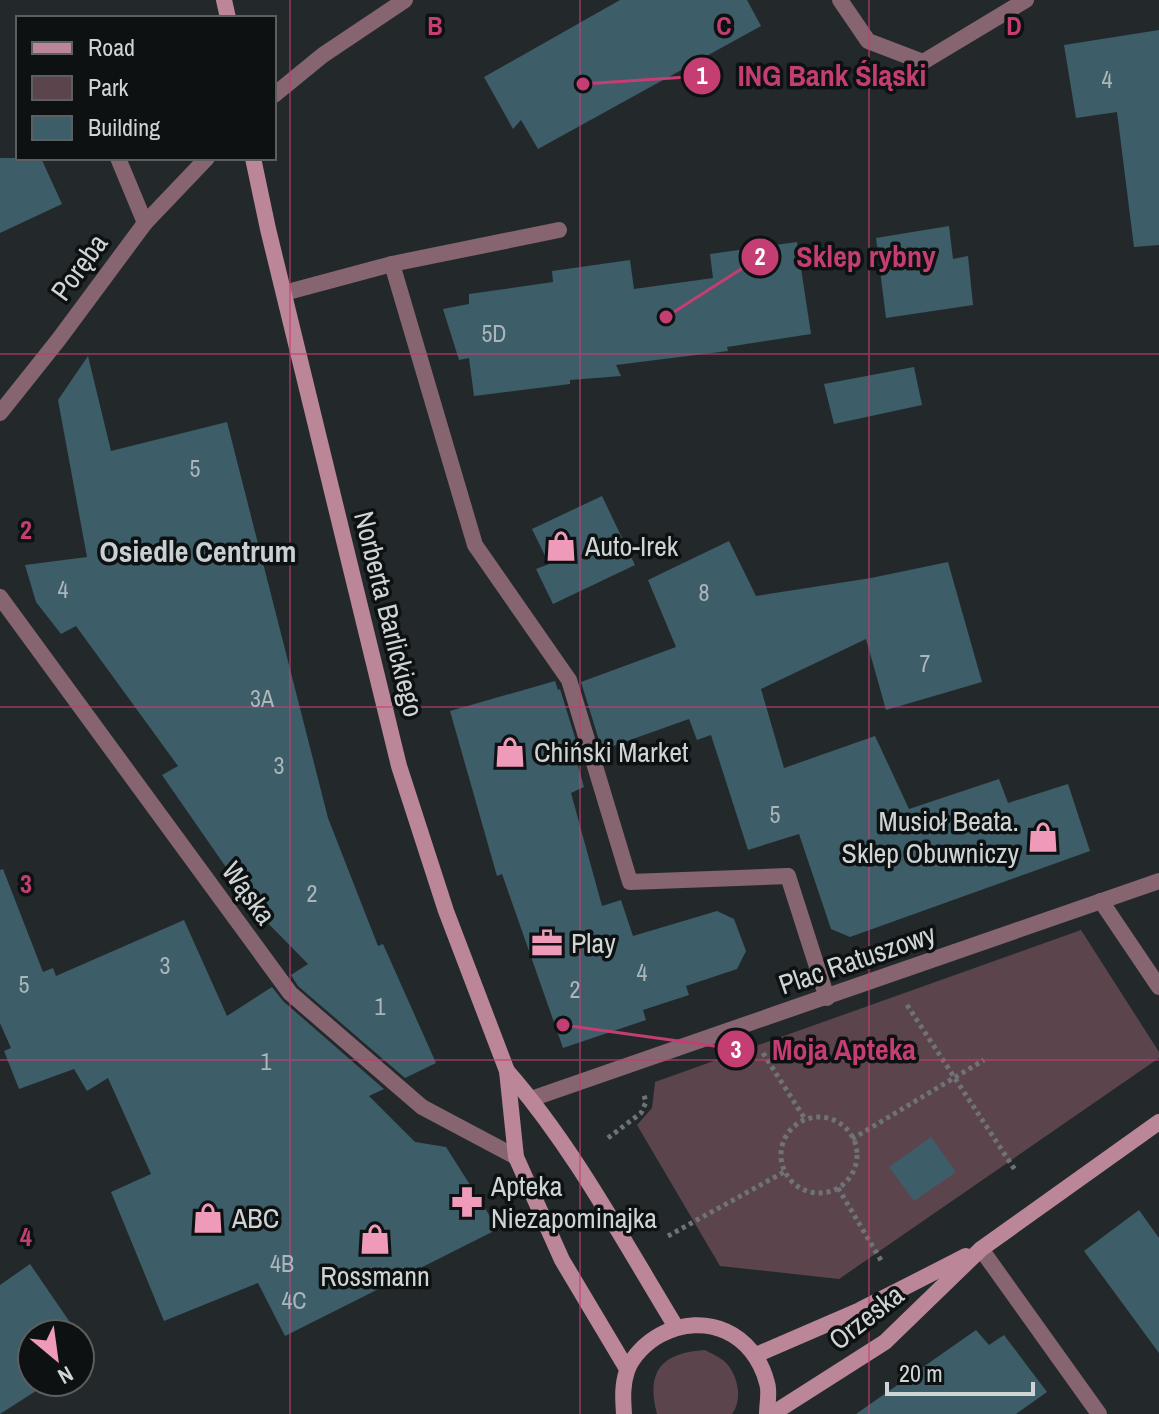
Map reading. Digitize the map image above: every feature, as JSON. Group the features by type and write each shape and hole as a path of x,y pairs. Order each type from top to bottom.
{"street":[{"path":"276,93 323,55 405,0"},
{"path":"840,0 868,41 923,62 1026,0"},
{"path":"119,160 145,223"},
{"name":"Poręba","path":"0,413 145,223 205,160"},
{"name":"Norberta Barlickiego","path":"253,160 399,766 446,911 507,1071 516,1157 562,1260 627,1369"},
{"path":"284,293 392,264 559,230"},
{"path":"392,264 475,545 569,680 630,882 788,876 827,998"},
{"name":"Wąska","path":"0,597 290,993 422,1107 516,1157"},
{"name":"Plac Ratuszowy","path":"531,1099 1159,881"},
{"path":"1101,901 1159,987"},
{"name":"Norberta Barlickiego","path":"507,1071 531,1099 602,1206 676,1327"},
{"name":"Orzeska","path":"770,1414 885,1342 981,1249 1159,1122"},
{"path":"981,1249 1099,1414"},
{"name":"Orzeska","path":"756,1355 860,1310 981,1249"},
{"path":"624,1414 622,1393 627,1369 647,1342 676,1327 706,1324 734,1334 756,1355 768,1385 770,1414"}],"path":[{"path":"906,1003 1015,1170"},
{"path":"763,1053 805,1119"},
{"path":"852,1139 984,1060"},
{"path":"608,1138 641,1113 646,1102 641,1088"},
{"path":"805,1119 830,1119 841,1125 852,1139 856,1157 854,1170 838,1188 814,1193 802,1189 784,1172 782,1148 794,1126 805,1119"},
{"path":"668,1236 784,1172"},
{"path":"838,1188 883,1263"}],"green space":[{"path":"1081,930 1159,1052 1159,1058 839,1279 720,1266 637,1125 652,1108 655,1082"},
{"path":"705,1350 725,1362 734,1375 738,1395 732,1414 657,1414 654,1386 660,1367 677,1355"}],"building":[{"path":"620,0 747,0 761,26 538,149 521,120 513,129 484,77"},
{"path":"1159,30 1159,245 1134,247 1117,112 1076,118 1064,45"},
{"path":"0,158 42,160 62,204 0,233"},
{"path":"949,226 953,259 968,256 973,305 886,318 876,238"},
{"path":"797,242 811,334 727,347 728,351 616,365 621,376 570,380 570,384 474,396 469,358 459,360 443,309 469,304 469,294 553,282 552,271 630,260 634,289 713,278 710,254"},
{"path":"88,356 111,451 227,422 328,818 378,946 383,944 436,1063 405,1078 298,986 291,975 308,964 257,912 162,775 178,766 76,626 61,634 36,602 25,565 87,557 58,400"},
{"path":"914,367 922,405 834,424 824,384"},
{"path":"602,496 635,565 553,604 536,569 549,564 532,529"},
{"path":"729,541 756,596 948,562 982,682 886,710 866,639 761,689 784,768 875,736 909,809 999,779 1008,803 1068,784 1090,851 850,937 831,929 799,834 748,850 711,735 697,740 689,719 602,750 581,682 676,647 648,580"},
{"path":"555,681 581,757 576,759 584,787 571,793 602,906 621,900 633,936 717,911 734,919 746,951 737,969 686,986 689,995 643,1010 646,1020 563,1048 502,874 497,876 450,711"},
{"path":"3,869 43,972 53,968 56,976 184,920 227,1016 272,987 283,1001 384,1089 369,1096 415,1142 446,1147 498,1229 285,1336 258,1283 164,1321 111,1192 151,1174 108,1078 87,1091 74,1069 19,1089 4,1051 11,1048 0,1023 0,870"},
{"path":"931,1137 956,1172 914,1201 889,1167"},
{"path":"1139,1210 1159,1238 1159,1353 1084,1251"},
{"path":"30,1264 67,1318 16,1318 16,1398 25,1398 0,1414 0,1285"},
{"path":"976,1330 989,1345 1004,1335 1047,1392 1016,1414 856,1414"}],"place":[{"name":"ING Bank Śląski","path":"583,84"},
{"name":"Sklep rybny","path":"666,317"},
{"name":"Auto-Irek","path":"561,546"},
{"name":"Chiński Market","path":"510,752"},
{"name":"Musioł Beata. Sklep Obuwniczy","path":"1043,837"},
{"name":"Play","path":"547,943"},
{"name":"Moja Apteka","path":"563,1025"},
{"name":"Apteka Niezapominajka","path":"467,1202"},
{"name":"ABC","path":"208,1218"},
{"name":"Rossmann","path":"375,1239"}],"district":[{"name":"Osiedle Centrum","path":"198,551"}]}
